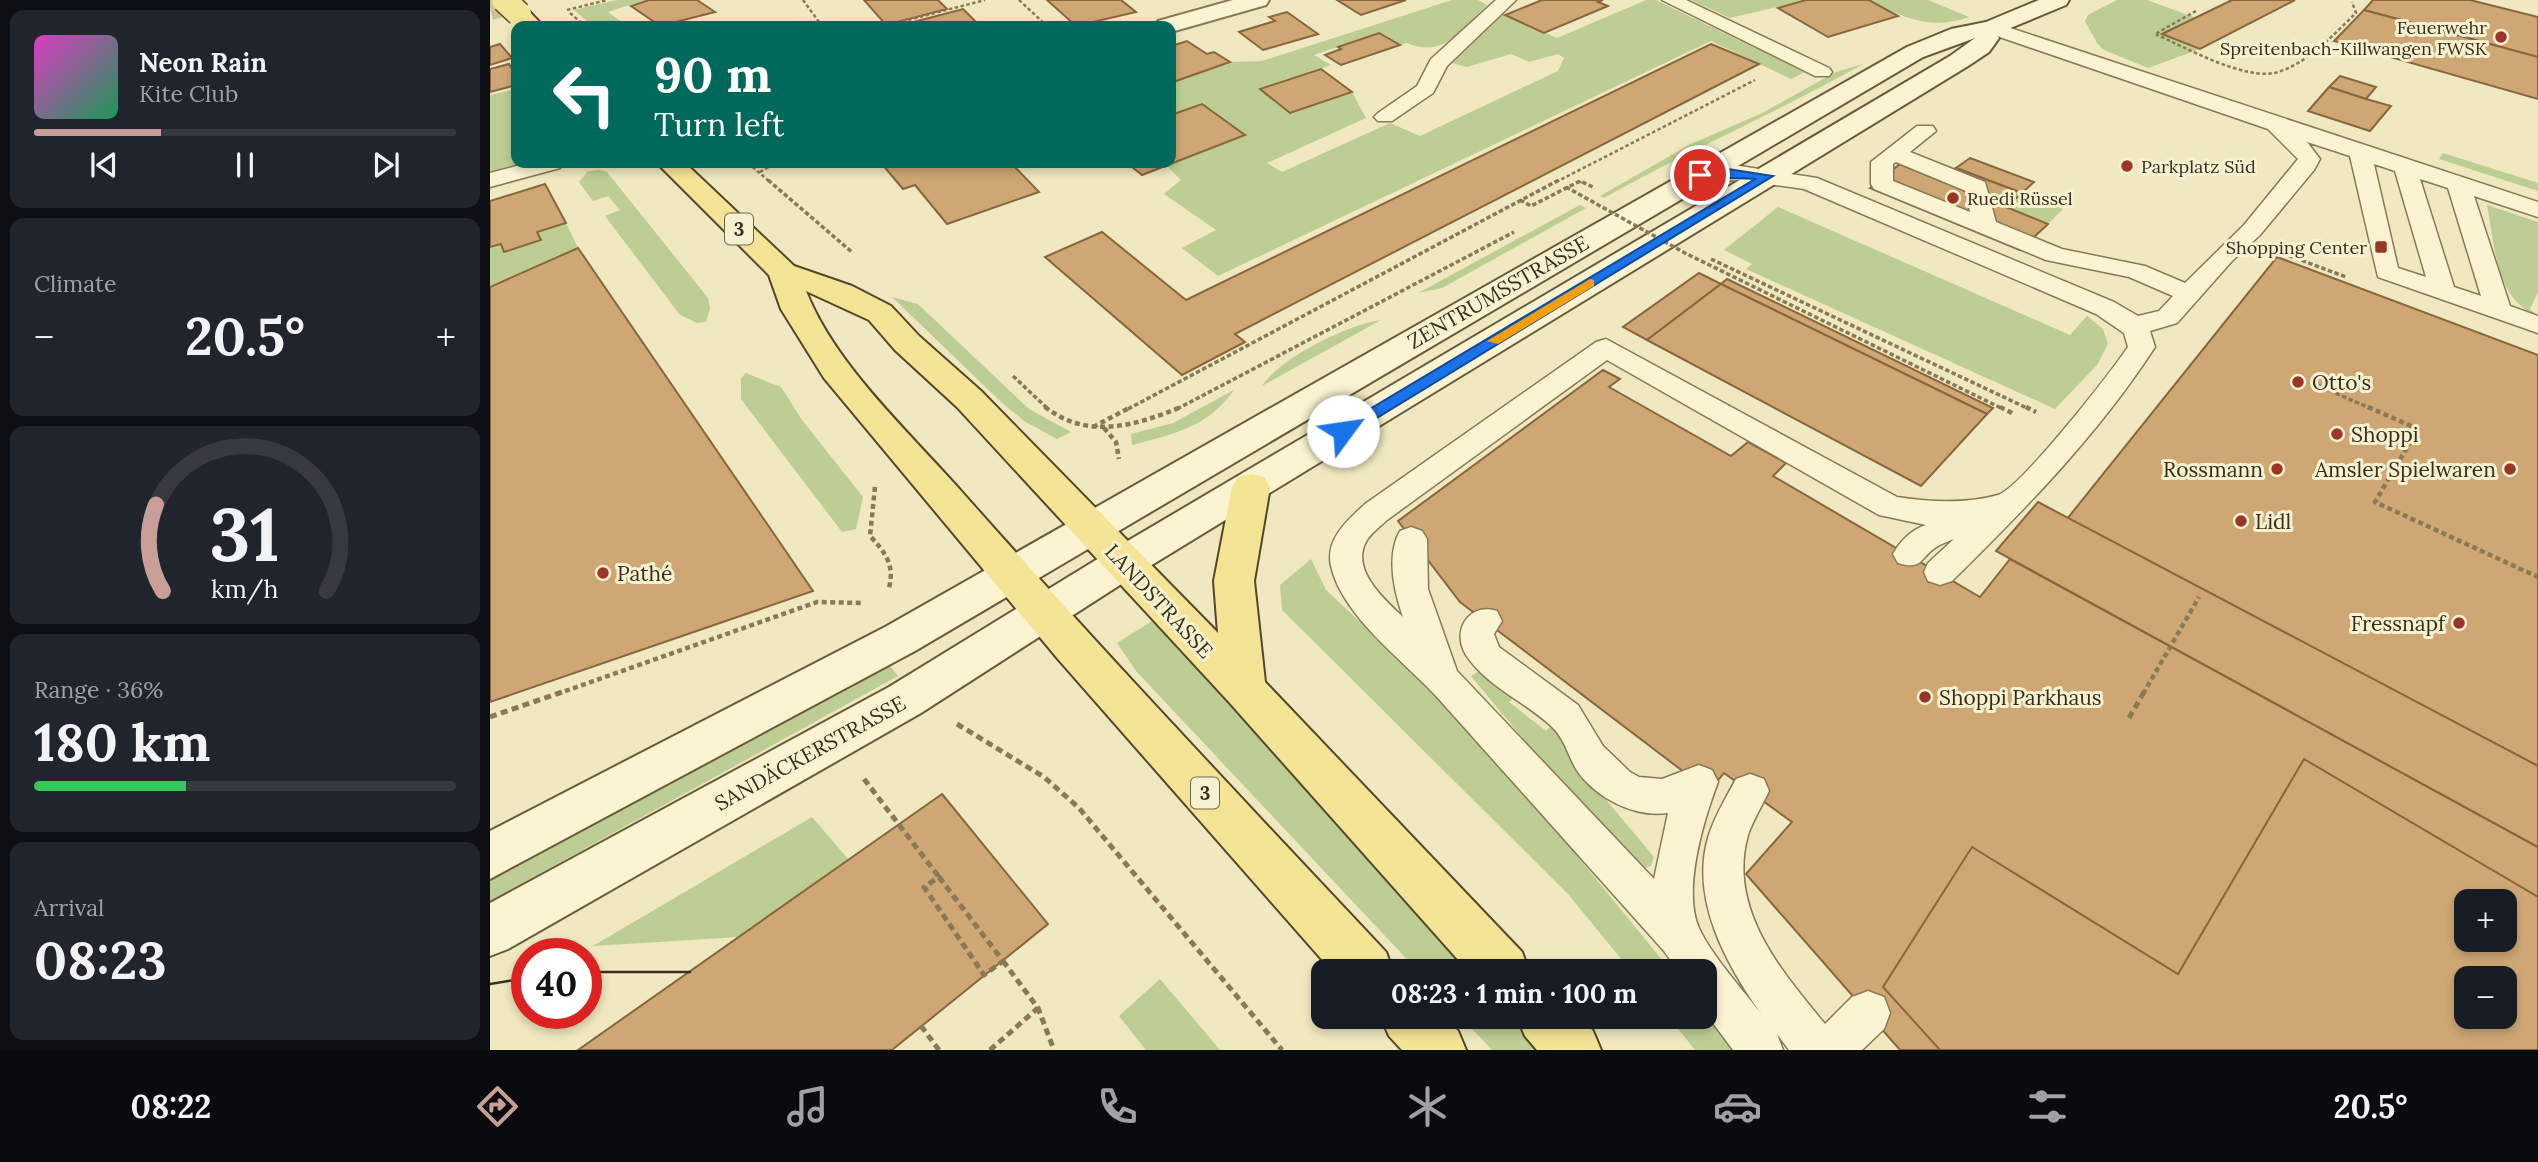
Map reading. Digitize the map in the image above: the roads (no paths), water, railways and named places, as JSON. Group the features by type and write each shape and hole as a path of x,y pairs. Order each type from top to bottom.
{"main road":[{"name":"LANDSTRASSE","path":"675,168 783,271 841,293 880,313 907,343 969,399 1244,689 1492,959"},
{"name":"LANDSTRASSE","path":"783,271 797,309 836,370 1044,613 1356,959"},
{"path":"1244,689 1234,581 1251,487"},
{"path":"1419,1029 1439,1050"},
{"path":"1555,1029 1574,1050"}],"street":[{"path":"1176,23 1258,0"},
{"name":"ZENTRUMSSTRASSE","path":"1011,574 1915,52 1959,34 1992,29 2058,0"},
{"name":"ZENTRUMSSTRASSE","path":"1123,563 1981,47 1992,29"},
{"name":"SANDÄCKERSTRASSE","path":"490,931 905,700 1123,563"},
{"path":"490,856 900,639 1011,574"}],"lane":[{"path":"1385,117 1426,89 1438,63 1507,0"},
{"path":"1671,0 1822,72"},
{"path":"1992,29 2538,210"},
{"path":"2133,325 2161,321 2190,294 2252,230 2309,159 2296,142 2265,121"},
{"path":"1925,131 1882,162 1882,184 2055,255 2136,271 2190,294"},
{"path":"2360,152 2388,272 2538,326"},
{"path":"1894,153 1977,187 1984,226"},
{"path":"1926,166 1931,204"},
{"path":"2405,167 2443,291"},
{"path":"490,180 534,168"},
{"path":"1700,175 1728,172 1809,183 2105,308 2133,325 2140,334 2142,347 2131,365 2074,436 2010,505 1940,572"},
{"path":"2458,184 2498,312"},
{"path":"1695,959 1679,936 1446,683 1362,598 1347,565 1352,535 1376,512 1606,348 1890,507 1931,514 2010,505"},
{"path":"1909,554 1924,538 2010,505"},
{"path":"1411,538 1408,555 1412,590 1446,683"},
{"path":"1485,621 1477,631 1478,645 1487,657 1566,716 1575,727 1590,758 1608,779 1625,790 1644,795 1674,795 1699,782 1686,813 1672,879 1679,936"},
{"path":"1751,791 1726,842 1726,898 1739,941 1759,977 1818,1050"},
{"path":"1717,989 1762,1050"},
{"path":"1831,1050 1868,1013"}],"tunnel":[{"path":"490,8 522,0"}],"tram line":[{"path":"602,972 690,972"},
{"path":"490,984 511,981"}],"place":[{"name":"Feuerwehr Spreitenbach-Killwangen FWSK","path":"2501,37"},
{"name":"Parkplatz Süd","path":"2127,166"},
{"name":"Ruedi Rüssel","path":"1953,198"},
{"name":"Shopping Center","path":"2381,247"},
{"name":"Otto's","path":"2298,382"},
{"name":"Shoppi","path":"2337,434"},
{"name":"Rossmann","path":"2277,469"},
{"name":"Amsler Spielwaren","path":"2510,469"},
{"name":"Lidl","path":"2241,521"},
{"name":"Pathé","path":"603,573"},
{"name":"Fressnapf","path":"2459,623"},
{"name":"Shoppi Parkhaus","path":"1925,697"}]}
